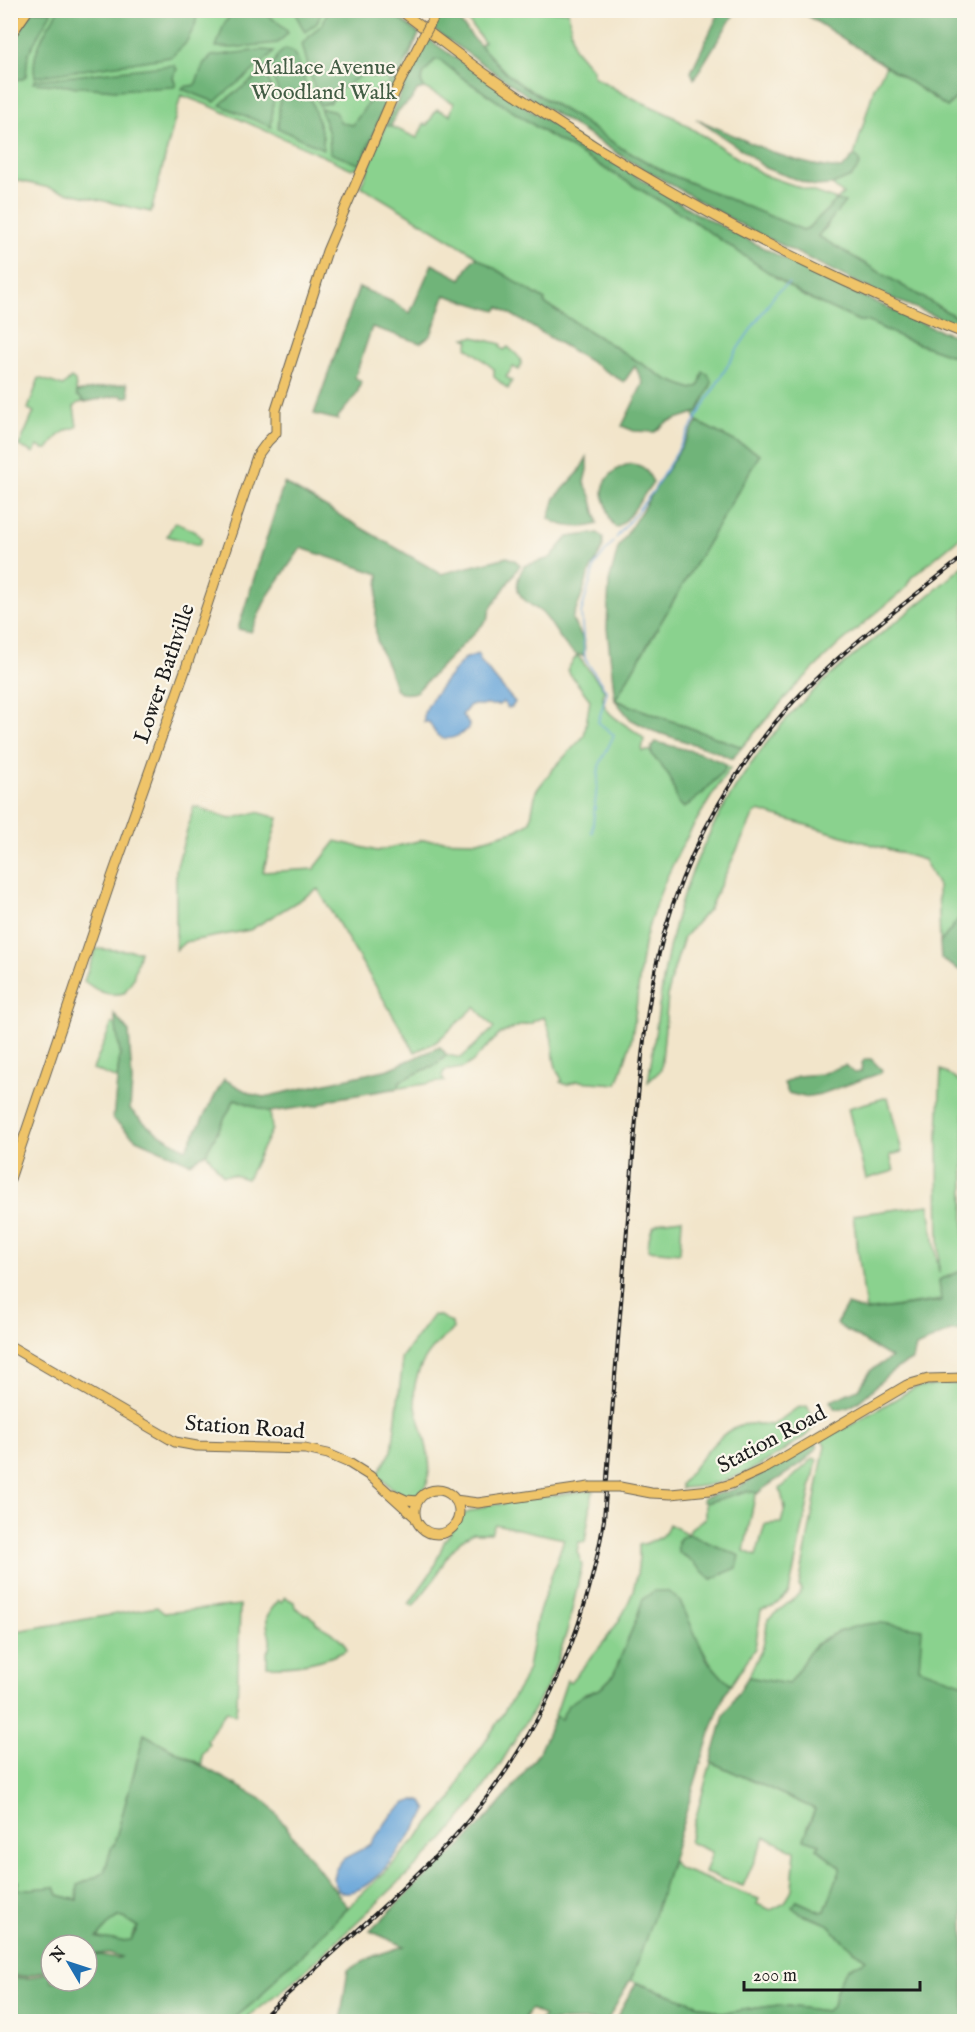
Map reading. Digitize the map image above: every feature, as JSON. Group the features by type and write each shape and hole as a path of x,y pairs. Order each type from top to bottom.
{"main road":[{"path":"10,36 28,10"},
{"path":"400,10 491,78 553,119 679,195 805,262 929,320 964,333"},
{"name":"Lower Bathville","path":"10,1179 258,456 276,434 276,410 327,251 395,92 436,13"},
{"name":"Station Road","path":"10,1346 176,1442 197,1446 275,1447 317,1451 339,1458 359,1468 415,1517"},
{"name":"Station Road","path":"456,1500 478,1503 589,1486 620,1487 670,1494 710,1490 731,1484 766,1468 907,1385 928,1379 964,1378"},
{"name":"Station Road","path":"383,1488 406,1500 418,1501"},
{"path":"436,1490 446,1492 456,1500 459,1513 455,1526 437,1535 423,1530 415,1517 418,1501 423,1495 436,1490"},
{"name":"Station Road","path":"459,1513 478,1503"}],"green space":[{"name":"Mallace Avenue Woodland Walk","path":"33,10 391,11 419,34 362,171 355,167 352,169 181,95 151,212 11,179 10,43"},
{"path":"59,10 198,11 195,26 185,44 171,57 35,77 37,50 44,33"},
{"path":"297,10 322,11 317,23 305,32 297,17"},
{"path":"33,11 52,11 28,54 26,76 23,79 11,80 11,43"},
{"path":"233,11 262,11 284,27 288,33 278,43 232,48 216,47 224,24"},
{"path":"328,11 389,11 419,34 395,79 362,162 358,164 330,153 329,134 320,108 335,112 341,123 353,125 380,86 387,86 390,79 362,75 338,91 331,102 319,105 302,44 323,23"},
{"path":"442,11 451,11 506,73 523,86 574,116 623,149 667,173 803,230 808,228 837,200 845,202 818,236 956,317 964,319 964,328 876,292 747,228 628,160 535,101 433,29"},
{"path":"461,11 568,11 574,48 593,70 593,76 624,94 672,116 764,175 837,200 808,228 803,230 667,173 623,149 506,73 480,46 484,42"},
{"path":"720,11 736,11 694,79 691,72"},
{"path":"800,11 914,11 919,14 938,12 955,14 964,25 964,86 947,107"},
{"path":"427,38 533,112 696,213 822,278 933,328 964,339 964,360 905,339 867,321 859,321 802,295 690,219 547,134 464,79 440,60 435,60 424,73 421,82 424,88 417,90 412,99 398,111 391,126 388,126 386,124"},
{"path":"285,49 292,51 298,60 323,136 323,149 278,128 280,95 270,71 278,55"},
{"path":"261,50 274,51 261,65 215,102 182,89 195,85 204,63 212,56"},
{"path":"435,60 440,60 464,79 547,134 690,219 802,295 859,321 867,321 905,339 964,360 962,366 964,368 964,534 911,578 905,589 838,645 794,688 742,747 615,700 760,454 697,422 694,414 698,412 699,386 692,389 666,379 544,303 545,300 474,254 361,186 386,124 417,138 424,124 427,125 437,109 450,115 454,103 424,88 421,82 424,73"},
{"path":"174,65 177,69 173,77 176,86 173,87 115,90 33,83 35,80"},
{"path":"268,66 266,71 274,97 271,127 220,105 256,77"},
{"path":"886,66 947,107 964,86 964,319 956,317 817,236 827,227 837,200 843,194 832,185 851,177 858,158 854,156 874,88"},
{"path":"696,119 767,150 804,163 842,169 854,156 858,158 860,165 851,177 832,185 814,186 765,168"},
{"path":"478,258 545,300 544,303 666,379 692,389 699,386 703,372 708,374 712,383 698,412 667,422 655,432 634,431 622,426 643,383 635,366 624,382 499,307 496,311 445,295 431,335 420,343 372,327 355,377 361,382 357,394 338,420 314,414 359,287 395,303 410,313 432,264 461,279 473,259"},
{"path":"474,337 501,344 500,347 504,350 508,347 519,357 521,366 519,370 513,367 506,377 512,381 508,389 494,377 494,369 467,347 469,341 465,338"},
{"path":"39,378 63,386 71,378 75,381 77,395 85,402 78,403 74,407 77,427 58,436 48,449 37,446 34,453 19,446 34,412 28,409"},
{"path":"127,383 130,396 123,398 121,395 85,402 77,395 77,392"},
{"path":"697,422 760,454 615,700 607,628 609,582 618,548"},
{"path":"587,457 584,482 591,496 598,524 572,527 559,524 549,518 555,498 578,473"},
{"path":"630,464 644,469 653,482 631,514 616,528 609,516 603,495 605,483 611,474"},
{"path":"284,483 441,574 507,557 520,565 491,608 487,620 416,692 399,692 394,686 377,639 375,620 379,574 301,548 267,597 251,632 238,629"},
{"path":"175,522 202,538 199,545 167,536"},
{"path":"598,533 603,538 603,547 588,575 572,619 584,641 583,656 570,650 546,617 523,599 518,590 518,583 524,566 550,558 568,537"},
{"path":"964,565 964,912 940,943 938,886 924,860 759,811 754,814 709,909 684,937 669,986 661,1070 648,1082 675,921 691,874 726,802 772,736 803,701 848,660"},
{"path":"577,655 604,689 603,701 606,709 644,739 642,751 650,751 669,775 678,802 702,794 725,769 724,763 730,768 680,850 660,894 645,940 631,1041 617,1084 577,1081 567,1085 560,1082 562,1080 555,1064 551,1038 544,1017 500,1034 463,1068 444,1071 442,1077 445,1081 399,1088 400,1081 437,1064 447,1055 461,1058 494,1028 475,1007 436,1042 415,1052 318,889 250,930 185,942 176,950 176,869 194,806 230,819 257,812 278,818 263,872 314,869 336,841 377,851 422,840 478,841 517,830 530,822 536,791 584,736 590,700 567,670"},
{"path":"615,700 742,747 732,759 715,751 653,731 630,719"},
{"path":"655,742 700,753 724,763 725,769 702,794 684,808 678,802 669,775 652,755 651,748"},
{"path":"964,912 964,973 941,959 940,943"},
{"path":"96,949 140,951 133,979 124,993 103,992 84,981"},
{"path":"114,1014 129,1032 132,1082 130,1109 156,1132 186,1149 224,1079 251,1094 264,1097 389,1069 440,1047 447,1055 437,1064 400,1081 399,1088 332,1099 319,1105 270,1112 235,1099 206,1153 190,1163 136,1139 113,1119 120,1053"},
{"path":"112,1023 116,1024 120,1053 117,1079 93,1069"},
{"path":"865,1059 871,1059 882,1070 881,1073 821,1094 804,1097 788,1093 784,1083 797,1076 821,1074 845,1065 854,1073 861,1072"},
{"path":"941,1070 964,1084 964,1270 939,1280 942,1300 866,1311 853,1215 929,1205 939,1273 938,1134"},
{"path":"888,1097 902,1152 890,1155 894,1171 866,1179 848,1108"},
{"path":"235,1099 270,1112 272,1129 247,1179 234,1175 223,1175 206,1153"},
{"path":"682,1219 680,1253 648,1250 652,1228 660,1222"},
{"path":"964,1270 964,1330 950,1331 916,1347 913,1359 892,1372 864,1397 843,1409 835,1409 830,1401 859,1389 871,1370 891,1358 836,1324 847,1305 866,1311 941,1301 939,1280"},
{"path":"433,1315 452,1323 453,1329 427,1356 416,1379 415,1398 427,1446 429,1477 423,1489 411,1498 398,1493 377,1475 392,1451 402,1368 401,1358"},
{"path":"964,1384 964,1684 919,1669 894,1626 884,1624 850,1628 819,1642 788,1684 748,1677 763,1647 768,1619 802,1590 799,1586 825,1445 823,1438 855,1423 914,1388"},
{"path":"807,1406 816,1422 814,1427 804,1437 777,1455 751,1470 724,1481 681,1488 681,1484 708,1450 724,1434 741,1425 773,1425 797,1408"},
{"path":"813,1443 817,1445 808,1458 758,1493 747,1491 705,1503 702,1501 703,1498 735,1489"},
{"path":"814,1458 817,1460 789,1593 773,1607 761,1610 755,1648 731,1685 707,1657 680,1601 643,1599 613,1676 600,1689 583,1695 561,1720 555,1716 567,1680 570,1682 597,1651 628,1604 638,1567 639,1545 657,1539 669,1524 688,1534 691,1528 705,1518 705,1503 747,1491 758,1493 755,1496 744,1551 756,1556 765,1524 781,1523 785,1508 780,1489","holes":["678,1541 723,1574 712,1579 678,1552"]},
{"path":"593,1490 585,1542 579,1542 577,1551 582,1565 568,1628 555,1668 546,1689 501,1763 468,1810 426,1857 293,1982 243,2021 227,2022 260,1997 283,1969 301,1956 392,1865 452,1799 462,1775 522,1683 528,1668 537,1618 564,1539 495,1524 491,1533 473,1533 461,1540 446,1558 436,1577 413,1606 409,1604 432,1571 445,1540 464,1514 490,1504"},
{"path":"688,1534 740,1556 737,1568 711,1579 678,1552 679,1540"},
{"path":"654,1591 667,1591 680,1601 707,1660 731,1685 725,1693 710,1733 661,1895 633,1975 607,2021 539,2021 544,2016 531,2009 523,2021 342,2021 348,1970 374,1956 404,1946 370,1931 414,1887 459,1848 504,1799 538,1754 555,1716 561,1719 568,1705 583,1695 600,1689 613,1676 643,1599"},
{"path":"285,1597 294,1602 295,1607 309,1614 316,1623 338,1637 347,1650 308,1663 267,1666 270,1640 267,1617 279,1600 281,1602"},
{"path":"240,1605 235,1715 227,1711 218,1722 207,1741 209,1743 202,1756 202,1765 144,1734 114,1845 104,1873 79,1885 77,1900 58,1895 55,1887 17,1890 18,1882 11,1884 11,1632 157,1607 164,1613"},
{"path":"882,1623 922,1629 919,1668 964,1684 964,2021 615,2021 636,1983 722,2013 779,2005 826,2011 833,2006 844,1973 866,1959 840,1938 829,1925 800,1913 792,1907 797,1901 821,1912 825,1911 841,1867 817,1848 820,1844 804,1839 815,1809 711,1762 724,1715 748,1677 788,1684 812,1649 826,1638 854,1627"},
{"path":"144,1734 267,1802 348,1907 301,1956 283,1969 260,1997 232,2020 11,2021 11,1978 30,1978 39,1975 39,1993 99,1993 99,1955 121,1957 109,1953 99,1954 99,1938 131,1940 138,1927 118,1917 99,1936 99,1933 39,1933 39,1973 28,1976 11,1976 11,1884 18,1881 17,1890 55,1887 58,1895 77,1900 78,1885 104,1873 114,1845"},
{"path":"711,1762 815,1809 807,1827 820,1844 817,1848 842,1867 825,1911 821,1912 797,1901 804,1916 828,1924 839,1937 849,1944 853,1951 866,1959 854,1965 835,1994 833,2006 826,2011 779,2005 722,2013 630,1980 672,1861 678,1868 759,1899 757,1904 771,1910 785,1903 792,1889 795,1851 765,1837 743,1886 705,1873 712,1852 689,1842"},
{"path":"118,1917 124,1918 138,1927 131,1941 99,1938"}],"water":[{"path":"478,654 479,659 515,702 512,707 508,708 503,702 499,705 470,705 462,715 469,724 468,729 453,738 441,737 429,722 424,722 424,713 433,697 464,659"},
{"path":"415,1800 422,1802 427,1810 387,1866 363,1887 350,1892 338,1891 333,1878 335,1870 343,1859 370,1845 392,1814 406,1803"}],"waterway":[{"path":"616,538 654,490 738,348 776,293 789,283"},
{"path":"592,833 599,766 614,735 598,722 607,692 585,659 581,613 595,565 613,542"}],"railway":[{"path":"258,2022 390,1900 454,1837 509,1766 552,1690 584,1608 604,1520 642,1054 658,957 676,896 701,837 716,809 770,729 837,659 964,556"}]}
